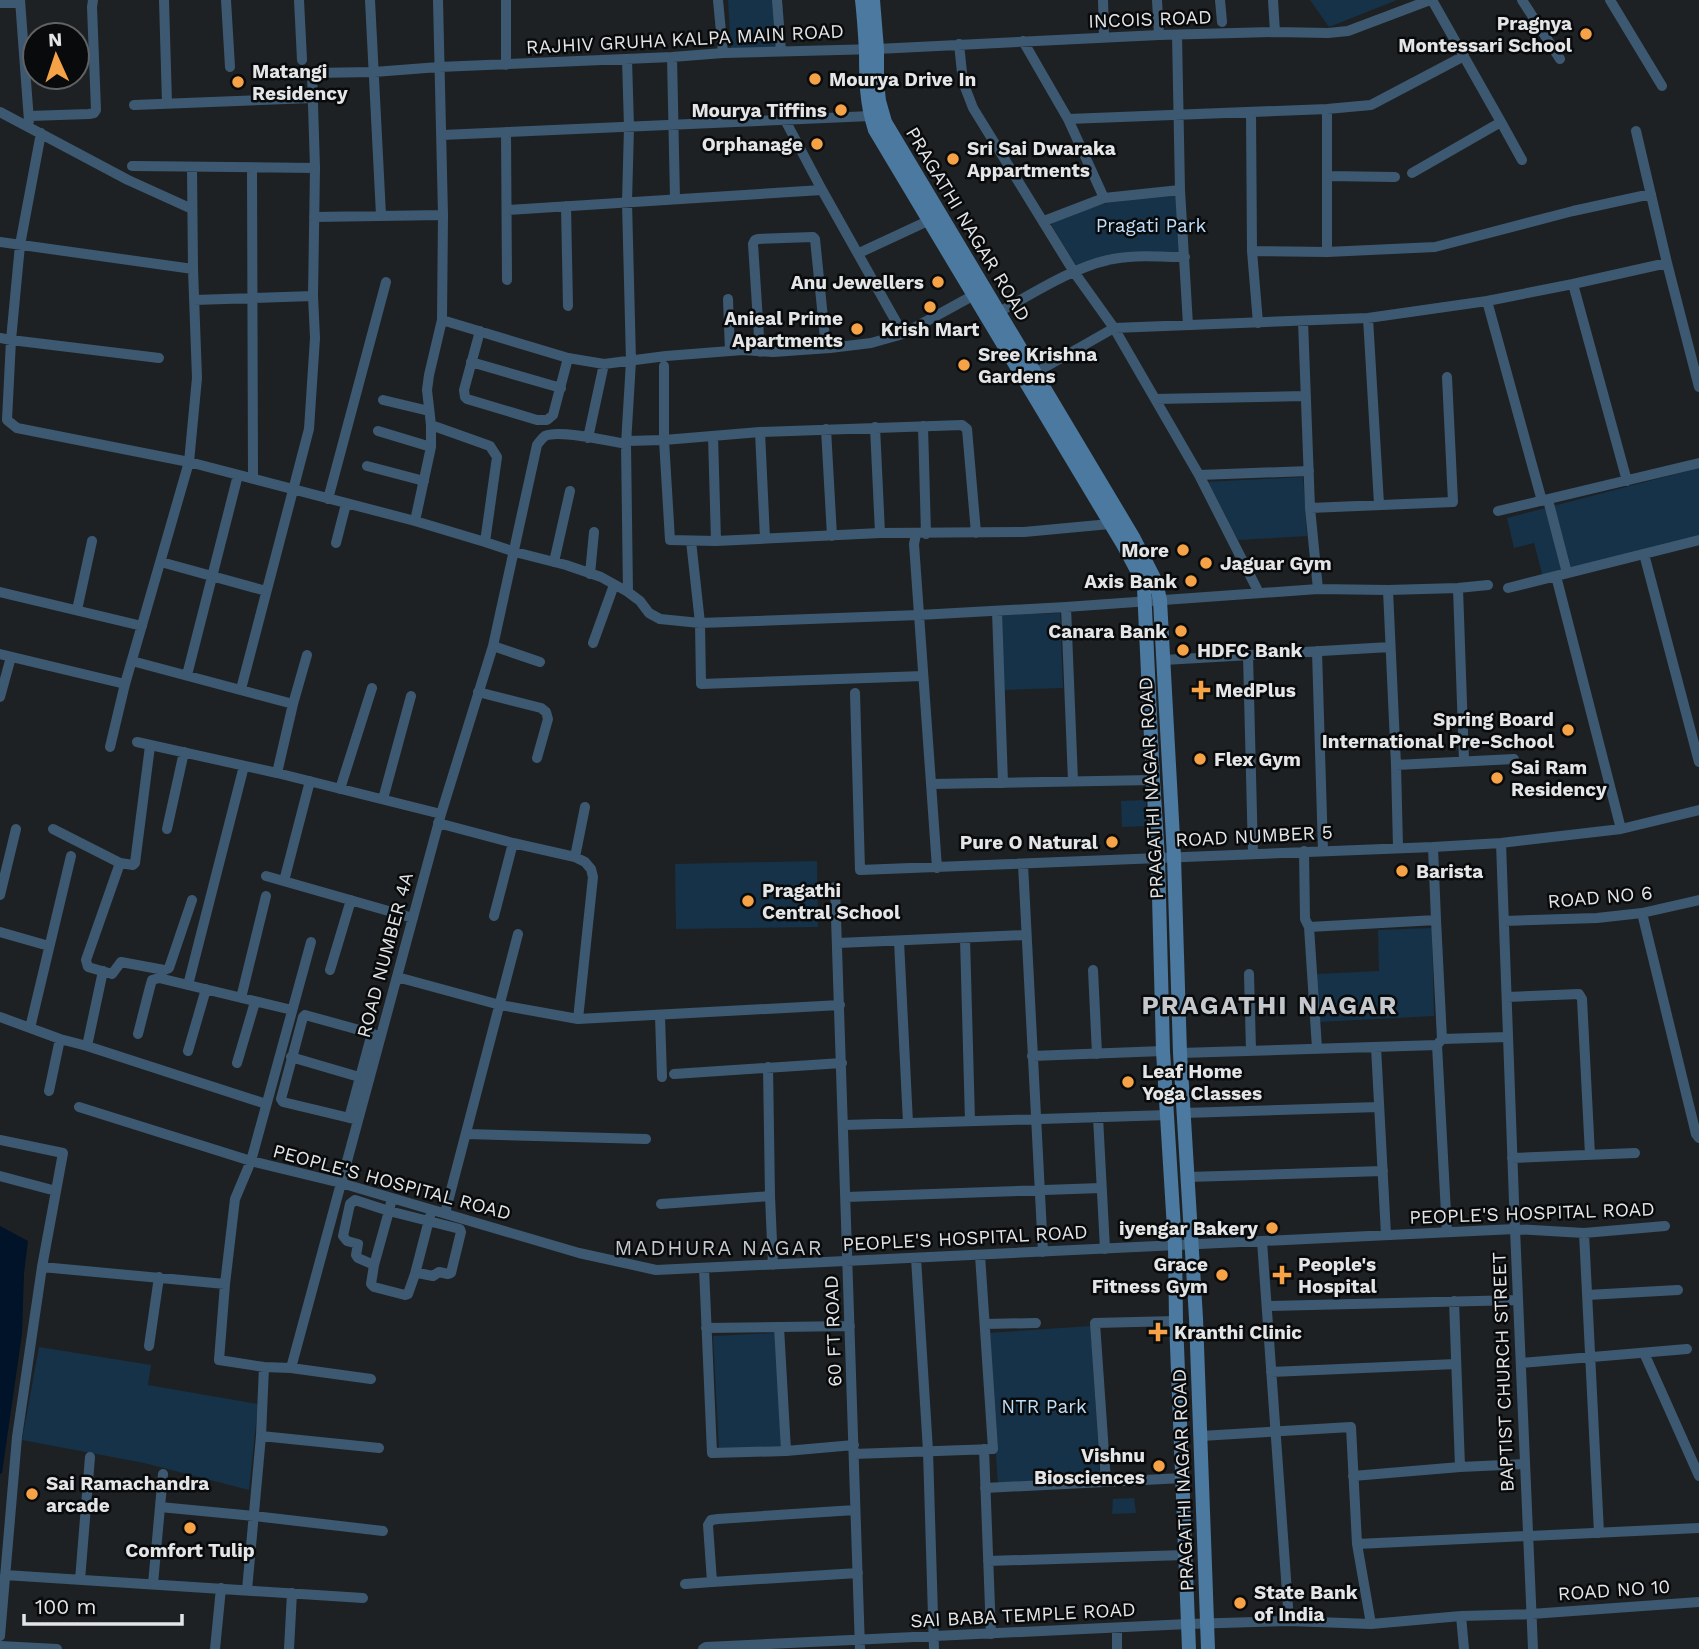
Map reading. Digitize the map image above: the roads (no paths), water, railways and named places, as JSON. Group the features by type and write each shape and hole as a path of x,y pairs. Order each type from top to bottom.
{"main road":[{"name":"PRAGATHI NAGAR ROAD","path":"862,0 878,101 885,122 1133,537 1156,582 1152,601 1153,780 1158,858 1163,1051 1175,1245 1189,1649"},
{"name":"PRAGATHI NAGAR ROAD","path":"873,0 866,84 870,116 875,130 1141,578 1152,601 1164,660 1180,1053 1196,1331 1208,1649"}],"street":[{"path":"29,122 89,114 96,110 93,0"},
{"path":"164,0 167,103"},
{"path":"226,0 230,66"},
{"path":"299,0 302,60"},
{"path":"370,0 382,215"},
{"path":"415,522 431,447 427,390 442,320 442,135 438,0"},
{"path":"506,0 506,65"},
{"path":"718,0 723,53"},
{"path":"777,0 781,51"},
{"path":"1102,0 1104,37"},
{"path":"1157,0 1159,35"},
{"path":"1220,0 1222,22"},
{"path":"1273,0 1275,32"},
{"path":"1431,0 1522,160"},
{"name":"INCOIS ROAD","path":"871,49 1159,35 1328,33 1348,31 1431,0"},
{"path":"1522,0 1560,59"},
{"path":"1610,0 1662,86"},
{"path":"0,3 20,1 29,122"},
{"path":"1177,35 1180,190 1188,325"},
{"path":"1023,41 1068,119 1104,198"},
{"path":"959,44 963,82 973,107 1074,272 1114,328 1199,475 1259,593"},
{"name":"RAJHIV GRUHA KALPA MAIN ROAD","path":"312,98 312,73 723,53 871,49"},
{"path":"1068,119 1251,113 1371,105 1464,56"},
{"path":"672,57 675,199"},
{"path":"627,59 631,361 626,442 628,592"},
{"path":"134,105 312,98 315,168 315,338 309,429 241,689"},
{"path":"1327,109 1327,253"},
{"path":"0,112 29,122 41,132 128,180 192,209"},
{"path":"1251,113 1252,251 1258,323"},
{"path":"442,135 870,116"},
{"path":"785,120 904,334"},
{"path":"1412,173 1501,122"},
{"path":"1636,131 1699,387"},
{"path":"41,132 6,339 7,420 17,428 189,462 554,562 590,574 628,592 640,601 649,613 660,619 700,622 919,615 1318,589 1388,590 1488,585"},
{"path":"506,132 508,280"},
{"path":"132,166 315,168"},
{"path":"110,747 125,684 189,462 197,378 192,168"},
{"path":"252,169 253,478"},
{"path":"1327,176 1395,177"},
{"path":"507,210 822,190"},
{"path":"1044,221 1104,198 1180,190"},
{"path":"1252,251 1327,253 1436,247 1573,211 1651,194"},
{"path":"566,206 568,306"},
{"path":"314,217 443,215"},
{"path":"859,253 930,220"},
{"path":"760,352 753,244 758,239 815,239 826,348"},
{"path":"0,242 193,269"},
{"path":"999,312 1074,272 1111,259 1185,257"},
{"path":"1035,373 1114,328 1368,318 1487,301 1667,263"},
{"path":"328,499 386,282"},
{"path":"1573,284 1627,481"},
{"path":"442,320 568,358 604,363 743,350 760,352 871,343 904,334 974,295"},
{"path":"194,299 313,296"},
{"path":"728,299 730,351"},
{"path":"1487,301 1545,501 1620,829"},
{"path":"1368,318 1379,504"},
{"path":"1303,321 1310,508 1318,589"},
{"path":"480,331 464,390 467,399 537,420 547,420 553,415 568,358"},
{"path":"1686,338 1699,334"},
{"path":"6,339 159,358"},
{"path":"471,362 561,388"},
{"path":"588,438 604,363"},
{"path":"664,366 664,440 670,540 716,541 880,533 1024,532 1110,524"},
{"path":"1310,508 1453,502 1447,377"},
{"path":"1155,399 1306,396"},
{"path":"383,400 429,411"},
{"path":"431,425 490,446 495,451 497,457 485,542"},
{"name":"ROAD NUMBER 4A","path":"291,1368 341,1183 354,1119 377,1035 397,977 439,818 493,646 537,445 542,438 562,434 626,442 760,432 962,425 967,429 976,533"},
{"path":"923,426 921,534 914,544 937,868"},
{"path":"875,428 880,533"},
{"path":"826,429 832,536"},
{"path":"378,431 431,447"},
{"path":"760,432 765,538"},
{"path":"713,436 716,541"},
{"path":"1498,511 1699,463"},
{"path":"367,466 425,481"},
{"path":"1199,475 1308,471"},
{"path":"187,675 238,475"},
{"path":"554,562 569,491"},
{"path":"336,543 346,504"},
{"path":"590,574 594,533"},
{"path":"1508,588 1699,540"},
{"path":"77,610 92,541"},
{"path":"691,541 700,622 701,684 923,676"},
{"path":"1644,554 1699,762"},
{"path":"161,562 266,591"},
{"path":"593,643 614,585"},
{"path":"1458,588 1464,761"},
{"path":"1388,590 1398,847"},
{"path":"0,592 142,626"},
{"path":"1066,607 1073,781"},
{"path":"997,611 1003,782"},
{"path":"493,646 540,662"},
{"path":"1164,660 1390,647"},
{"path":"1317,651 1323,850"},
{"path":"0,697 6,655 125,684"},
{"path":"277,773 307,655"},
{"path":"1248,655 1253,854"},
{"path":"132,661 293,704"},
{"path":"340,789 372,688"},
{"path":"478,692 541,708 546,712 548,719 537,758"},
{"name":"ROAD NUMBER 5","path":"855,693 860,870 1501,843 1620,829 1699,810"},
{"path":"383,799 411,696"},
{"path":"137,742 383,799 513,843 575,857 585,862 593,877 578,1019"},
{"path":"53,829 120,863 135,863 150,746"},
{"path":"167,829 184,752"},
{"path":"1396,765 1514,759"},
{"path":"188,985 244,766"},
{"path":"931,784 1153,780"},
{"path":"284,881 310,781"},
{"path":"575,857 585,807"},
{"path":"0,895 16,829"},
{"path":"494,916 513,843"},
{"name":"BAPTIST CHURCH STREET","path":"1501,843 1533,1649"},
{"path":"1433,847 1447,1232"},
{"path":"1304,851 1305,919 1309,927 1317,1048"},
{"path":"30,1028 71,856"},
{"path":"120,863 86,960 88,967 112,974 121,962 164,970 169,968 192,900"},
{"path":"1023,864 1043,1252"},
{"path":"266,876 413,918"},
{"name":"60 FT ROAD","path":"835,887 860,1644"},
{"path":"241,998 266,895"},
{"path":"330,970 351,900"},
{"name":"ROAD NO 6","path":"1504,921 1597,918 1642,913 1699,900"},
{"path":"1642,913 1699,1138"},
{"path":"1309,927 1436,920"},
{"path":"0,932 49,946"},
{"path":"445,1213 518,934"},
{"path":"838,943 1026,935"},
{"path":"965,938 970,1121"},
{"path":"898,941 908,1123"},
{"path":"311,942 251,1161 235,1199 219,1360 371,1379"},
{"path":"1093,970 1097,1054"},
{"path":"87,1046 103,971"},
{"path":"1249,974 1251,1051"},
{"path":"397,977 500,1005 578,1019 840,1005"},
{"path":"138,1034 152,980 159,978 292,1010"},
{"path":"188,1051 206,989"},
{"path":"1507,997 1579,994 1590,1155"},
{"path":"237,1063 256,1002"},
{"path":"354,1119 283,1102 281,1095 291,1057 305,1014 377,1035"},
{"path":"660,1016 662,1077"},
{"path":"0,1018 267,1104"},
{"path":"1180,1053 1376,1046 1508,1037"},
{"path":"49,1091 60,1039"},
{"path":"1376,1046 1386,1235"},
{"path":"1032,1056 1163,1051"},
{"path":"291,1057 365,1078"},
{"path":"674,1074 842,1063"},
{"path":"768,1067 774,1265"},
{"name":"PEOPLE'S HOSPITAL ROAD","path":"79,1107 251,1161 392,1198 430,1215 445,1213 579,1253 656,1270 1515,1229 1584,1233 1665,1226"},
{"path":"1184,1113 1379,1107"},
{"path":"844,1125 1168,1115"},
{"path":"1098,1117 1105,1249"},
{"path":"466,1134 646,1139"},
{"path":"0,1140 63,1153 42,1267 17,1437 0,1636"},
{"path":"1512,1158 1635,1153"},
{"path":"1187,1177 1383,1171"},
{"path":"0,1176 56,1191"},
{"path":"846,1197 1101,1188"},
{"path":"661,1204 770,1196"},
{"path":"392,1198 374,1265 371,1284 374,1287 408,1294 430,1215"},
{"path":"374,1265 358,1258 358,1244 346,1241 343,1236 350,1204 355,1200 389,1211 430,1215 461,1230 451,1273 439,1272 433,1276 415,1274"},
{"path":"1584,1233 1599,1533"},
{"path":"1262,1241 1289,1621"},
{"path":"705,1268 712,1453 993,1449 981,1255"},
{"path":"916,1258 928,1451 934,1649"},
{"path":"42,1267 225,1284"},
{"path":"149,1346 159,1277"},
{"path":"1587,1295 1678,1290"},
{"path":"1267,1306 1518,1300"},
{"path":"1454,1301 1460,1467"},
{"path":"1106,1482 1095,1323 1176,1321"},
{"path":"985,1324 1036,1324"},
{"path":"706,1328 850,1326"},
{"path":"779,1327 786,1451"},
{"path":"1521,1363 1687,1349"},
{"path":"1644,1353 1699,1476"},
{"path":"1271,1372 1456,1364"},
{"path":"247,1590 261,1436 264,1367"},
{"path":"1200,1436 1351,1427 1357,1544 1371,1624"},
{"path":"261,1436 379,1448"},
{"path":"984,1449 991,1634"},
{"path":"80,1580 90,1457"},
{"path":"1353,1476 1525,1464"},
{"path":"153,1584 163,1474"},
{"path":"985,1488 1183,1478"},
{"path":"160,1507 383,1531"},
{"path":"712,1582 708,1525 711,1520 855,1510"},
{"path":"1357,1544 1699,1528"},
{"path":"988,1561 1185,1555"},
{"path":"685,1584 858,1573"},
{"path":"5,1575 363,1598"},
{"path":"215,1649 221,1588"},
{"path":"289,1649 292,1593"},
{"name":"ROAD NO 10","path":"1371,1624 1699,1602"},
{"path":"1461,1616 1464,1649"},
{"name":"SAI BABA TEMPLE ROAD","path":"703,1649 860,1644 933,1637 1207,1623 1289,1621 1371,1624"},
{"path":"1116,1628 1118,1649"},
{"path":"0,1646 57,1649"}],"place":[{"name":"Pragnya Montessari School","path":"1586,34"},
{"name":"Mourya Drive In","path":"815,79"},
{"name":"Matangi Residency","path":"238,82"},
{"name":"Mourya Tiffins","path":"841,110"},
{"name":"Orphanage","path":"817,144"},
{"name":"Sri Sai Dwaraka Appartments","path":"953,159"},
{"name":"Anu Jewellers","path":"938,282"},
{"name":"Krish Mart","path":"930,307"},
{"name":"Anieal Prime Apartments","path":"857,329"},
{"name":"Sree Krishna Gardens","path":"964,365"},
{"name":"More","path":"1183,550"},
{"name":"Jaguar Gym","path":"1206,563"},
{"name":"Axis Bank","path":"1191,581"},
{"name":"Canara Bank","path":"1181,631"},
{"name":"HDFC Bank","path":"1183,650"},
{"name":"MedPlus","path":"1201,690"},
{"name":"Spring Board International Pre-School","path":"1568,730"},
{"name":"Flex Gym","path":"1200,759"},
{"name":"Sai Ram Residency","path":"1497,778"},
{"name":"Pure O Natural","path":"1112,842"},
{"name":"Barista","path":"1402,871"},
{"name":"Pragathi Central School","path":"748,901"},
{"name":"Leaf Home Yoga Classes","path":"1128,1082"},
{"name":"iyengar Bakery","path":"1272,1228"},
{"name":"Grace Fitness Gym","path":"1222,1275"},
{"name":"People's Hospital","path":"1282,1275"},
{"name":"Kranthi Clinic","path":"1158,1332"},
{"name":"Vishnu Biosciences","path":"1159,1466"},
{"name":"Sai Ramachandra arcade","path":"32,1494"},
{"name":"Comfort Tulip","path":"190,1528"},
{"name":"State Bank of India","path":"1240,1603"}],"district":[{"name":"PRAGATHI NAGAR","path":"1270,1005"},
{"name":"MADHURA NAGAR","path":"719,1247"}],"park label":[{"name":"Pragati Park","path":"1151,225"},
{"name":"NTR Park","path":"1044,1406"}]}
